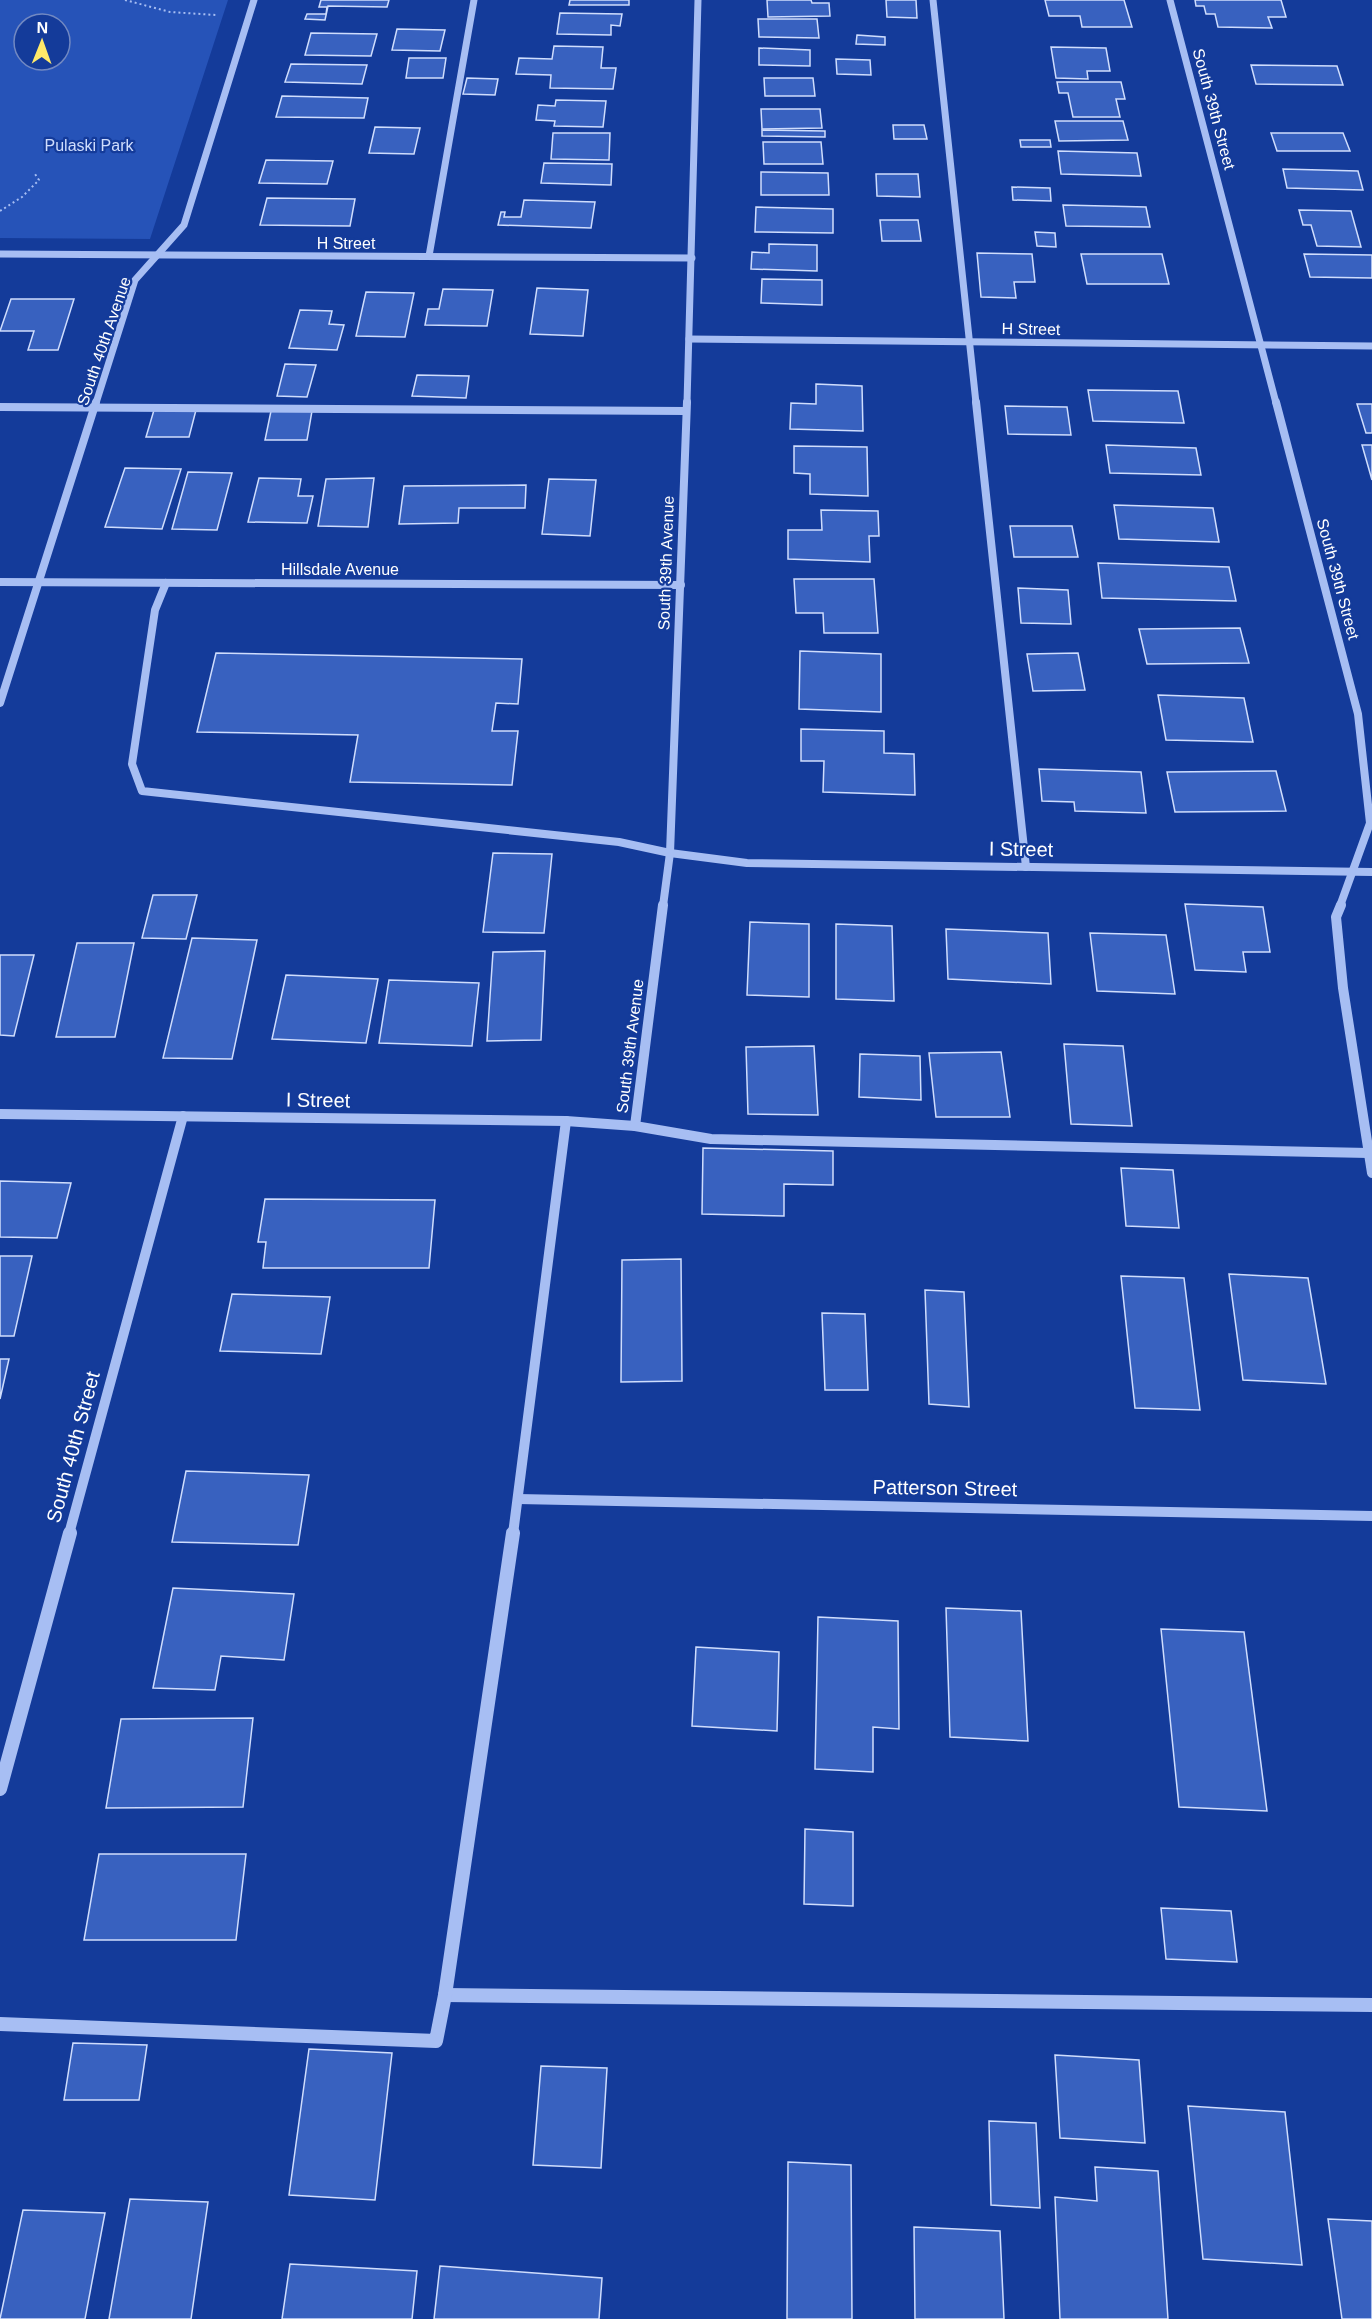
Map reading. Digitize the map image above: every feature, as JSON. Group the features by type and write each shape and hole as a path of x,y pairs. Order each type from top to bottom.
{"street":[{"name":"South 40th Avenue","path":"0,703 135,280 184,225 254,0"},
{"path":"429,256 474,0"},
{"name":"South 39th Avenue","path":"635,1126 670,853 692,258 698,0"},
{"path":"933,0 1026,867"},
{"name":"South 39th Street","path":"1170,0 1358,714 1370,823 1336,917 1343,988 1372,1173"},
{"name":"H Street","path":"0,254 692,258"},
{"name":"H Street","path":"689,339 1372,346"},
{"path":"0,407 686,411"},
{"name":"Hillsdale Avenue","path":"0,582 681,585"},
{"name":"I Street","path":"166,583 154,610 132,764 142,791 619,842 670,853 747,863 1372,872"},
{"name":"I Street","path":"0,1114 566,1121 635,1126 711,1139 1369,1153"},
{"name":"South 40th Street","path":"0,1789 183,1116"},
{"path":"0,2024 436,2041 445,1995 518,1499 566,1121"},
{"name":"Patterson Street","path":"518,1499 1372,1516"},
{"path":"445,1995 1372,2005"}],"path":[{"path":"125,0 170,12 223,16"},
{"path":"0,211 33,188 39,180 35,174"}],"green space":[{"name":"Pulaski Park","path":"0,0 228,0 150,239 0,238"}],"building":[{"path":"321,0 389,0 387,7 328,6 325,20 305,19 307,14 326,14 327,7 319,7"},
{"path":"570,0 629,0 629,5 569,5"},
{"path":"767,0 811,0 812,3 829,3 830,16 768,17"},
{"path":"886,0 916,0 917,18 887,17"},
{"path":"1045,0 1124,0 1132,27 1082,27 1080,16 1049,16"},
{"path":"1195,0 1281,0 1286,17 1268,17 1272,28 1218,27 1215,14 1206,14 1204,6 1196,6"},
{"path":"560,13 622,14 620,26 611,25 611,35 557,34"},
{"path":"758,19 817,19 819,38 759,37"},
{"path":"397,29 445,30 440,51 392,50"},
{"path":"311,33 377,34 371,56 305,55"},
{"path":"857,35 885,37 885,45 856,44"},
{"path":"554,46 603,47 601,68 616,68 613,89 550,88 551,75 516,74 519,58 552,59"},
{"path":"1051,47 1106,48 1110,71 1087,71 1088,79 1056,78"},
{"path":"759,48 810,50 810,66 759,65"},
{"path":"409,58 446,58 443,78 406,78"},
{"path":"836,59 870,60 871,75 837,74"},
{"path":"291,64 367,65 362,84 285,82"},
{"path":"1251,65 1337,66 1343,85 1256,84"},
{"path":"467,78 498,79 495,95 463,94"},
{"path":"764,78 813,78 815,96 765,96"},
{"path":"1057,82 1121,82 1125,99 1116,99 1120,117 1073,117 1068,93 1059,93"},
{"path":"282,96 368,98 364,118 276,117"},
{"path":"556,100 606,101 603,127 554,126 555,121 536,120 538,105 555,106"},
{"path":"761,109 820,109 822,128 762,129"},
{"path":"1055,121 1123,121 1128,140 1059,141"},
{"path":"893,125 924,125 927,139 894,139"},
{"path":"375,127 420,128 414,154 369,153"},
{"path":"762,130 825,131 825,137 762,136"},
{"path":"553,133 610,133 609,160 551,159"},
{"path":"1271,133 1343,133 1350,151 1277,151"},
{"path":"1020,140 1050,140 1051,147 1021,147"},
{"path":"763,142 821,142 823,164 764,164"},
{"path":"1058,151 1137,153 1141,176 1061,174"},
{"path":"266,160 333,161 327,184 259,183"},
{"path":"544,163 612,164 611,185 541,183"},
{"path":"1283,169 1358,171 1363,190 1287,188"},
{"path":"761,172 828,173 829,195 761,195"},
{"path":"876,174 918,174 920,197 877,196"},
{"path":"1012,187 1050,188 1051,201 1013,200"},
{"path":"267,198 355,199 350,226 260,225"},
{"path":"524,200 595,202 591,228 498,225 501,212 505,212 504,217 521,217"},
{"path":"1063,205 1146,207 1150,227 1066,226"},
{"path":"756,207 833,209 833,233 755,232"},
{"path":"1299,210 1351,211 1361,247 1317,246 1311,225 1303,225"},
{"path":"880,220 918,220 921,241 882,241"},
{"path":"1035,232 1055,233 1056,247 1037,246"},
{"path":"769,244 817,245 817,271 751,269 752,252 769,253"},
{"path":"977,253 1032,254 1035,282 1014,282 1016,298 981,297"},
{"path":"1081,254 1162,254 1169,284 1087,284"},
{"path":"1304,254 1372,255 1372,278 1310,277"},
{"path":"762,279 822,280 822,305 761,303"},
{"path":"537,288 588,290 583,336 530,334"},
{"path":"443,289 493,290 487,326 425,325 428,309 439,309"},
{"path":"366,292 414,293 405,337 356,336"},
{"path":"11,299 74,299 58,350 28,350 34,331 0,331"},
{"path":"300,310 332,311 329,324 344,325 337,350 289,348"},
{"path":"285,364 316,365 307,397 277,396"},
{"path":"417,375 469,376 466,398 412,396"},
{"path":"816,384 862,386 863,431 790,429 791,403 816,404"},
{"path":"1088,390 1178,391 1184,423 1093,421"},
{"path":"1357,404 1372,404 1372,433 1366,433"},
{"path":"1005,406 1067,407 1071,435 1008,434"},
{"path":"154,410 196,410 189,437 146,437"},
{"path":"271,411 312,411 307,440 265,440"},
{"path":"1106,445 1196,448 1201,475 1110,473"},
{"path":"1362,445 1372,445 1372,480"},
{"path":"794,446 867,447 868,496 810,494 810,474 794,473"},
{"path":"125,468 181,469 162,529 105,527"},
{"path":"188,472 232,473 217,530 172,529"},
{"path":"259,478 301,479 298,496 313,496 307,523 248,522"},
{"path":"374,478 368,527 318,526 326,479"},
{"path":"549,479 596,480 590,536 542,534"},
{"path":"526,485 525,508 459,508 458,523 399,524 404,486"},
{"path":"1114,505 1213,508 1219,542 1119,539"},
{"path":"821,510 878,511 879,536 869,536 870,562 788,559 788,530 822,530"},
{"path":"1010,526 1072,526 1078,557 1014,557"},
{"path":"1098,563 1229,567 1236,601 1102,598"},
{"path":"794,579 874,579 878,633 824,633 823,613 796,613"},
{"path":"1018,588 1068,590 1071,624 1021,623"},
{"path":"1240,628 1249,663 1147,664 1139,629"},
{"path":"800,651 881,654 881,712 799,709"},
{"path":"216,653 522,659 518,704 496,703 492,731 518,731 512,785 350,782 358,735 197,732"},
{"path":"1078,653 1085,690 1033,691 1027,654"},
{"path":"1158,695 1244,698 1253,742 1166,740"},
{"path":"801,729 884,731 884,753 914,754 915,795 823,792 824,761 801,761"},
{"path":"1039,769 1141,772 1146,813 1075,811 1074,802 1042,801"},
{"path":"1276,771 1286,811 1175,812 1167,772"},
{"path":"493,853 552,854 544,933 483,932"},
{"path":"153,895 197,895 186,939 142,938"},
{"path":"1185,904 1263,907 1270,952 1243,952 1246,972 1195,970"},
{"path":"750,922 809,924 809,997 747,995"},
{"path":"836,924 892,926 894,1001 836,999"},
{"path":"946,929 1048,933 1051,984 948,979"},
{"path":"1090,933 1166,935 1175,994 1097,991"},
{"path":"192,938 257,940 232,1059 163,1058"},
{"path":"77,943 134,943 115,1037 56,1037"},
{"path":"545,951 541,1040 487,1041 493,952"},
{"path":"0,955 34,955 14,1036 0,1035"},
{"path":"286,975 378,979 366,1043 272,1039"},
{"path":"389,980 479,983 472,1046 379,1043"},
{"path":"1064,1044 1123,1046 1132,1126 1071,1124"},
{"path":"814,1046 818,1115 748,1114 746,1047"},
{"path":"1001,1052 1010,1117 936,1117 929,1053"},
{"path":"860,1054 920,1056 921,1100 859,1097"},
{"path":"703,1148 833,1151 833,1185 784,1184 784,1216 702,1214"},
{"path":"1121,1168 1173,1170 1179,1228 1126,1226"},
{"path":"0,1181 71,1183 57,1238 0,1237"},
{"path":"265,1199 435,1200 429,1268 263,1268 266,1242 258,1242"},
{"path":"0,1256 32,1256 14,1336 0,1336"},
{"path":"681,1259 682,1381 621,1382 622,1260"},
{"path":"1229,1274 1308,1278 1326,1384 1243,1380"},
{"path":"1121,1276 1184,1278 1200,1410 1135,1408"},
{"path":"925,1290 964,1292 969,1407 929,1404"},
{"path":"232,1294 330,1297 321,1354 220,1351"},
{"path":"822,1313 865,1314 868,1390 825,1390"},
{"path":"0,1359 9,1359 0,1399"},
{"path":"186,1471 309,1475 298,1545 172,1542"},
{"path":"173,1588 294,1594 284,1660 221,1656 215,1690 153,1688"},
{"path":"946,1608 1021,1611 1028,1741 950,1737"},
{"path":"818,1617 898,1621 899,1729 873,1727 873,1772 815,1769"},
{"path":"1161,1629 1244,1632 1267,1811 1179,1807"},
{"path":"696,1647 779,1652 777,1731 692,1726"},
{"path":"253,1718 243,1807 106,1808 121,1719"},
{"path":"805,1829 853,1832 853,1906 804,1904"},
{"path":"99,1854 246,1854 236,1940 84,1940"},
{"path":"1161,1908 1231,1911 1237,1962 1166,1959"},
{"path":"73,2043 147,2045 139,2100 64,2100"},
{"path":"309,2049 392,2053 375,2200 289,2195"},
{"path":"1055,2055 1139,2060 1145,2143 1060,2138"},
{"path":"541,2066 607,2068 601,2168 533,2165"},
{"path":"1188,2106 1285,2112 1302,2265 1203,2259"},
{"path":"989,2121 1036,2123 1040,2208 991,2205"},
{"path":"788,2162 851,2165 852,2319 787,2319"},
{"path":"1095,2167 1158,2171 1168,2319 1060,2319 1055,2197 1097,2201"},
{"path":"130,2199 208,2202 191,2319 109,2319"},
{"path":"23,2210 105,2213 85,2319 0,2319"},
{"path":"1328,2219 1372,2221 1372,2319 1342,2319"},
{"path":"914,2227 1000,2231 1004,2319 915,2319"},
{"path":"290,2264 417,2271 412,2319 282,2319"},
{"path":"440,2266 602,2278 599,2319 434,2319"}]}
